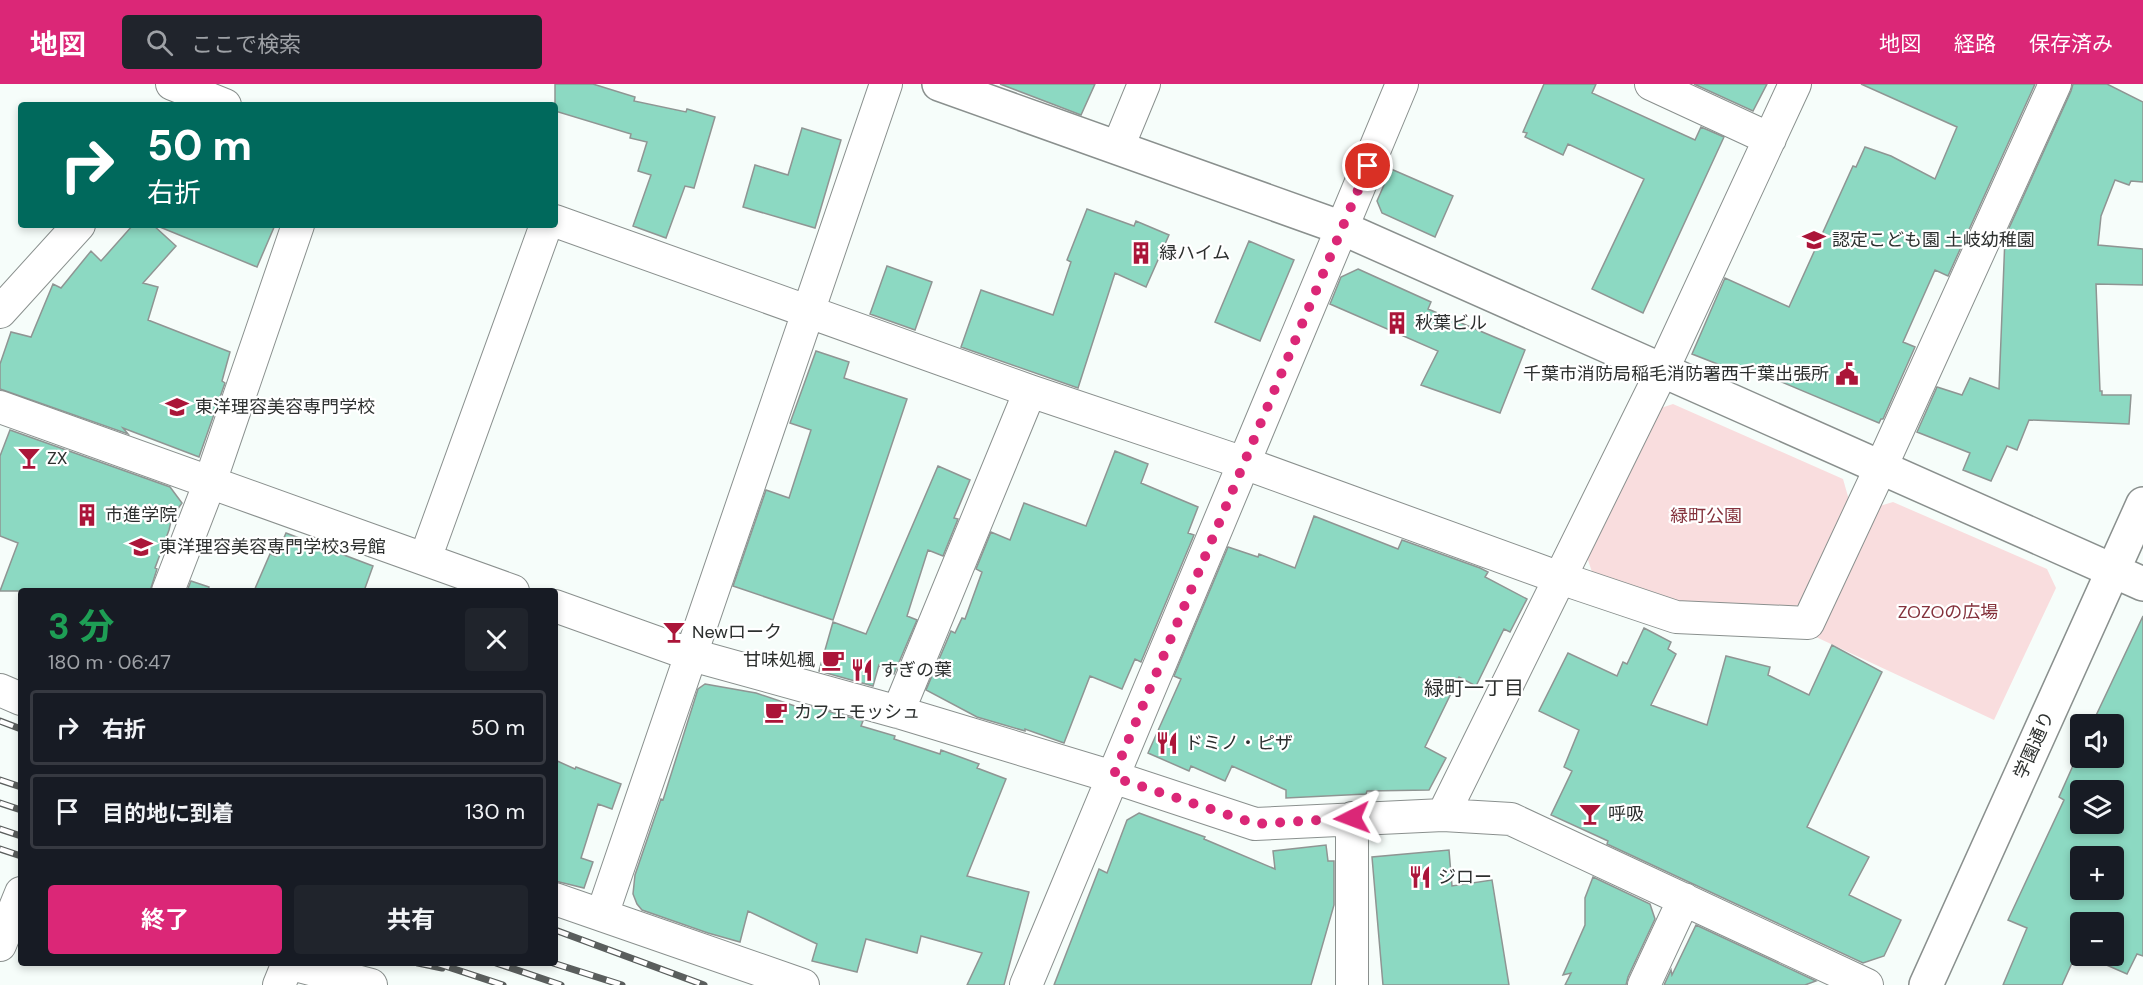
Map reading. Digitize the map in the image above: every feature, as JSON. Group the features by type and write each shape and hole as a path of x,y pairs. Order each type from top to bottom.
{"street":[{"path":"602,915 886,84"},
{"path":"939,84 1342,228 2143,584"},
{"path":"1118,147 1144,84"},
{"path":"1026,985 1402,84"},
{"path":"1651,84 1770,139"},
{"path":"1443,815 1662,371 1795,84"},
{"path":"558,222 808,313 1244,463 1560,578 1676,617 1808,623 2055,84"},
{"path":"0,312 76,228"},
{"path":"169,588 210,482 297,228"},
{"path":"425,559 545,228"},
{"path":"898,712 1030,391"},
{"path":"0,407 505,588"},
{"name":"学園通り","path":"1926,985 2143,504"},
{"path":"558,607 692,655 898,712 1113,777 1256,824 1443,815 1511,819 1867,985"},
{"path":"0,690 18,698"},
{"path":"1352,818 1352,985"},
{"path":"1644,985 1684,899"},
{"path":"0,945 18,900"},
{"path":"558,900 802,985"},
{"path":"279,985 287,966"},
{"path":"299,966 372,985"}],"green space":[{"name":"緑町公園","path":"1673,404 1843,479 1849,500 1801,602 1790,611 1677,605 1593,575 1586,554 1655,410"},
{"name":"ZOZOの広場","path":"1893,502 2047,569 2056,588 1994,720 1816,637 1873,508"}],"building":[{"path":"555,84 593,84 635,97 634,101 686,112 687,109 715,117 694,188 685,186 666,238 633,226 651,175 638,171 647,142 630,138 631,134 558,112 558,102 555,102"},
{"path":"1000,84 1095,84 1081,115"},
{"path":"1544,84 1596,84 1592,93 1695,140 1701,127 1724,137 1643,313 1592,289 1644,179 1568,144 1563,155 1525,137 1527,133 1523,132"},
{"path":"1694,84 1767,84 1753,111"},
{"path":"1861,84 2035,84 1948,276 1935,270 1903,342 1915,347 1883,419 1879,423 1746,367 1743,374 1692,354 1725,278 1789,307 1853,166 1856,167 1865,147 1891,156 1935,179 1957,127"},
{"path":"2073,84 2107,84 2143,102 2143,182 2131,181 2129,185 2115,180 2101,216 2098,245 2143,249 2143,285 2096,284 2100,391 2102,395 2131,395 2129,424 2029,420 2017,450 2007,446 1991,481 1963,470 1970,453 1917,432 1937,387 1962,395 1970,378 1999,389 2005,237"},
{"path":"802,128 841,140 815,228 743,207 755,165 788,175"},
{"path":"1391,169 1453,196 1435,237 1382,213 1377,201"},
{"path":"1087,209 1134,226 1136,221 1169,235 1146,287 1115,273 1078,388 961,347 981,290 1053,315 1071,262 1067,260"},
{"path":"130,228 156,228 176,246 143,283 158,287 148,320 230,352 222,381 225,383 199,457 123,428 128,434 0,389 0,364 11,332 31,337 53,284 61,288 91,251 101,261"},
{"path":"162,228 274,228 257,267"},
{"path":"1249,241 1294,260 1260,341 1215,322"},
{"path":"887,266 932,282 915,330 870,314"},
{"path":"1358,269 1431,302 1428,309 1525,350 1500,413 1421,385 1438,351 1330,304 1341,277"},
{"path":"816,351 849,362 844,378 907,399 833,620 733,586 766,490 789,498 811,430 790,423"},
{"path":"10,430 170,487 182,503 172,517 155,568 157,569 151,588 18,588 18,591 0,591 18,543 0,536 0,456"},
{"path":"1115,451 1148,464 1141,483 1198,507 1188,533 1194,535 1141,662 1135,659 1122,689 1090,676 1064,743 1025,729 1025,731 977,717 926,690 951,631 955,633 962,618 965,619 982,572 976,569 991,532 1010,540 1024,503 1086,526"},
{"path":"938,466 970,480 954,518 958,519 943,556 928,550 907,616 917,620 894,674 879,665 873,686 819,671 833,622 866,634"},
{"path":"1314,516 1398,549 1402,540 1480,568 1488,572 1485,577 1527,599 1510,632 1504,629 1476,686 1459,677 1425,747 1446,758 1429,790 1367,791 1366,794 1286,798 1286,790 1232,766 1225,781 1191,766 1189,771 1148,753 1181,679 1174,676 1228,547 1258,557 1259,554 1295,568"},
{"path":"286,533 373,566 365,588 255,588 270,554 276,556"},
{"path":"191,581 209,587 209,588 188,588"},
{"path":"2143,616 2143,956 2137,954 2127,974 2109,966 2124,966 2124,912 2070,912 2071,966 2062,985 2003,985 2027,928 2008,920 2064,800 2059,797 2072,768 2124,768 2124,714 2097,714"},
{"path":"1644,628 1671,642 1668,649 1676,654 1651,705 1707,725 1726,656 1770,667 1768,675 1809,695 1832,645 1882,672 1807,827 1869,857 1849,895 1901,920 1884,956 1863,963 1607,844 1608,841 1551,815 1572,771 1564,767 1579,730 1539,711 1568,653 1617,676 1623,662 1627,664"},
{"path":"705,684 756,693 807,710 809,706 863,721 861,726 895,736 894,739 940,754 941,750 979,764 977,768 1006,779 967,876 1029,892 1004,985 967,985 982,953 921,936 917,953 866,939 857,972 812,961 817,944 748,911 740,942 642,910 633,894 635,875 661,799 663,800 698,689"},
{"path":"558,761 621,784 612,809 598,804 581,858 593,862 584,888 558,882"},
{"path":"1139,813 1205,837 1204,839 1275,869 1273,851 1326,845 1328,861 1334,861 1334,905 1311,985 1054,985 1099,869 1107,873 1127,820"},
{"path":"1449,850 1452,886 1492,880 1509,985 1383,985 1372,857"},
{"path":"1593,877 1650,904 1655,919 1626,985 1565,985 1571,973 1563,975 1585,925 1585,898"},
{"path":"1696,925 1816,981 1805,985 1664,985 1671,970 1672,975"}],"railway":[{"path":"0,721 18,728"},
{"path":"0,780 18,786"},
{"path":"0,803 18,809"},
{"path":"0,829 18,835"},
{"path":"0,849 18,855"},
{"path":"558,931 704,985"},
{"path":"558,965 622,985"},
{"path":"432,966 442,968"},
{"path":"445,966 503,985"},
{"path":"505,966 561,985"}],"place":[{"name":"認定こども園 土岐幼稚園","path":"1814,240"},
{"name":"緑ハイム","path":"1141,253"},
{"name":"秋葉ビル","path":"1397,323"},
{"name":"千葉市消防局稲毛消防署西千葉出張所","path":"1847,374"},
{"name":"東洋理容美容専門学校","path":"177,407"},
{"name":"ZX","path":"29,458"},
{"name":"市進学院","path":"87,515"},
{"name":"東洋理容美容専門学校3号館","path":"141,547"},
{"name":"Newローク","path":"674,632"},
{"name":"甘味処楓","path":"833,660"},
{"name":"すぎの葉","path":"862,670"},
{"name":"カフェモッシュ","path":"776,712"},
{"name":"ドミノ・ピザ","path":"1167,743"},
{"name":"呼吸","path":"1590,814"},
{"name":"ジロー","path":"1420,877"}],"district":[{"name":"緑町一丁目","path":"1474,688"}],"route":[{"path":"1352,818 1256,824 1113,777 1368,166"}]}
